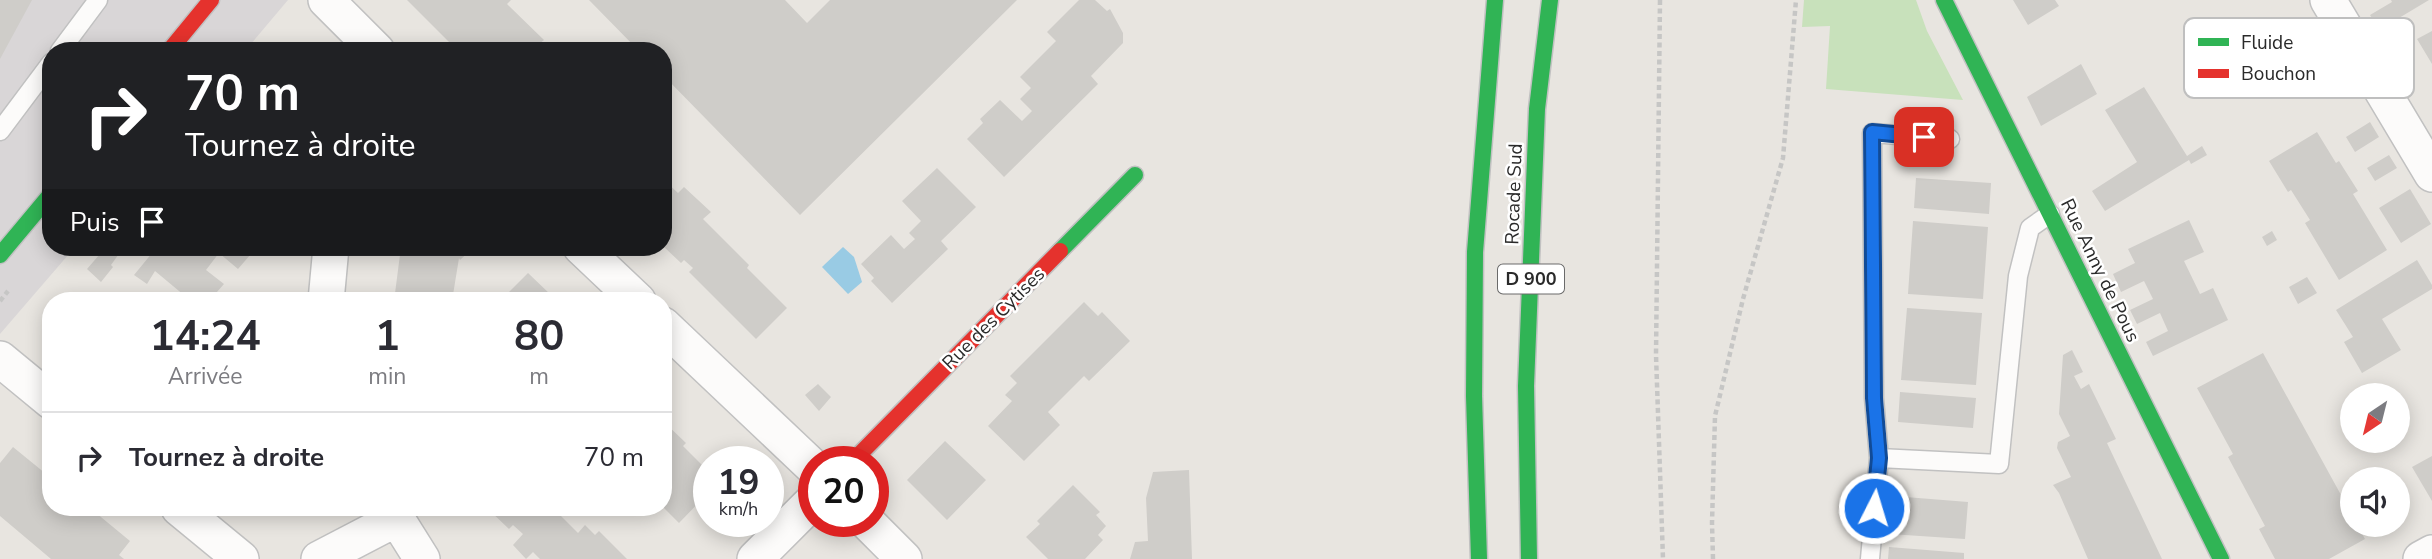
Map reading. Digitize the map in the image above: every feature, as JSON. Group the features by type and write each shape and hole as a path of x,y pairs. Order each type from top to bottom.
{"street":[{"path":"176,42 211,0"},
{"path":"326,0 368,42"},
{"name":"Rocade Sud","path":"1479,559 1474,396 1475,252 1495,0"},
{"name":"Rocade Sud","path":"1529,559 1526,386 1528,330 1537,109 1550,0"},
{"name":"Rue Anny de Pous","path":"1944,0 2221,559"},
{"path":"2328,0 2339,18"},
{"path":"2387,98 2432,174"},
{"name":"Rue des Cytises","path":"868,446 1135,175"},
{"path":"0,256 42,205"},
{"path":"327,292 330,256"},
{"path":"590,256 628,292"},
{"path":"672,334 798,453"},
{"path":"0,359 42,394"},
{"path":"189,516 241,559"},
{"path":"319,559 388,516"},
{"path":"395,516 422,559"},
{"path":"755,559 798,516"},
{"path":"882,537 904,559"},
{"path":"2421,559 2432,553"}],"lane":[{"path":"67,42 98,0"},
{"path":"0,131 42,75"},
{"path":"1870,559 1879,458 1874,398 1872,132 1950,139"},
{"path":"1879,458 1999,464 2018,276 2030,228 2050,214"}],"path":[{"path":"1660,0 1656,355 1664,559"},
{"path":"1713,559 1714,416 1743,299 1783,158 1796,0"}],"shaded area":[{"path":"0,0 288,0 253,42 42,42 42,256 67,256 0,334"}],"green space":[{"path":"1804,0 1916,0 1927,31 1963,100 1826,89 1830,26 1802,27"}],"water":[{"path":"843,247 854,257 862,282 848,294 822,267"}],"building":[{"path":"0,0 32,0 0,59"},
{"path":"407,0 511,0 507,4 544,40 542,42 449,42"},
{"path":"589,0 785,0 807,23 830,0 1017,0 800,215 672,84 672,42 630,42"},
{"path":"1079,0 1095,0 1107,11 1110,9 1123,33 1123,43 1091,76 1098,84 1004,177 967,139 983,123 980,119 1000,100 1022,121 1032,111 1020,99 1031,88 1020,77 1056,41 1047,32"},
{"path":"2013,0 2055,0 2059,6 2028,25"},
{"path":"2391,0 2429,0 2399,18 2372,18 2370,15 2392,2"},
{"path":"2432,31 2432,64 2417,39"},
{"path":"2081,64 2097,94 2041,126 2027,97"},
{"path":"2144,87 2187,156 2202,146 2207,155 2191,164 2189,160 2105,211 2092,191 2137,162 2105,110"},
{"path":"2370,122 2379,137 2355,152 2346,137"},
{"path":"2317,132 2358,191 2353,194 2387,250 2339,280 2305,223 2310,220 2269,161"},
{"path":"2389,155 2397,168 2375,181 2367,168"},
{"path":"937,168 976,207 941,241 948,249 892,303 871,281 874,278 861,264 891,235 904,249 915,239 909,233 921,221 902,201"},
{"path":"1916,178 1991,183 1989,214 1914,208"},
{"path":"672,187 678,193 684,187 711,212 703,219 787,308 756,339 689,272 693,268 684,260 681,263 672,254"},
{"path":"2410,189 2431,224 2401,243 2379,208"},
{"path":"2189,220 2204,252 2184,261 2200,294 2213,288 2228,320 2153,356 2146,342 2168,331 2160,313 2137,324 2130,310 2153,299 2144,281 2121,292 2113,274 2135,263 2128,249"},
{"path":"1913,221 1988,227 1983,299 1908,294"},
{"path":"2272,231 2277,240 2267,246 2262,237"},
{"path":"98,256 117,256 111,265 113,267 101,282 87,269"},
{"path":"150,256 217,256 206,270 224,284 217,292 180,292 155,271 147,284 134,275"},
{"path":"223,256 249,256 238,269"},
{"path":"400,256 464,256 460,260 459,258 453,292 395,292"},
{"path":"2417,260 2432,289 2382,319 2401,350 2362,373 2344,342 2353,337 2336,310"},
{"path":"528,273 548,292 509,292"},
{"path":"2307,277 2317,293 2298,304 2289,287"},
{"path":"1084,302 1098,316 1102,312 1130,341 1089,381 1084,376 1048,412 1060,425 1024,461 988,426 1012,401 1005,395 1017,383 1010,376"},
{"path":"1907,308 1982,313 1976,385 1901,380"},
{"path":"2072,350 2083,372 2074,376 2081,389 2089,384 2116,439 2107,443 2162,559 2088,559 2053,485 2071,477 2057,448 2058,442 2070,436 2059,414 2063,355"},
{"path":"2263,353 2340,493 2340,537 2365,539 2329,559 2275,559 2259,529 2265,526 2228,457 2233,454 2197,388"},
{"path":"818,384 831,397 819,411 805,395"},
{"path":"1900,392 1976,398 1973,428 1898,422"},
{"path":"672,430 686,443 683,446 693,456 693,509 679,523 672,516"},
{"path":"945,441 986,480 947,520 907,480"},
{"path":"13,447 42,471 42,516 100,516 130,541 119,555 124,559 51,559 0,516 0,463"},
{"path":"2432,456 2432,501 2412,467"},
{"path":"1189,470 1192,559 1130,559 1135,542 1148,541 1146,498 1153,472"},
{"path":"1073,485 1100,512 1096,515 1106,526 1098,535 1103,540 1085,559 1048,559 1026,537 1040,524 1037,521"},
{"path":"1893,496 1968,502 1965,539 1890,534"},
{"path":"495,516 561,516 578,533 585,525 595,535 599,531 627,559 540,559 533,552 526,559 513,545 523,534 513,525 509,529"},
{"path":"1889,547 1964,553 1964,559 1888,559"}],"traffic: fast":[{"path":"1479,559 1474,396 1475,252 1495,0"},
{"path":"1529,559 1526,386 1537,109 1550,0"},
{"path":"1944,0 2221,559"},
{"path":"1060,251 1135,175"},
{"path":"0,255 42,205"}],"traffic: jam":[{"path":"176,42 211,0"},
{"path":"868,446 1060,251"}],"route":[{"path":"1874,508 1879,458 1874,398 1872,132 1924,137"}]}
